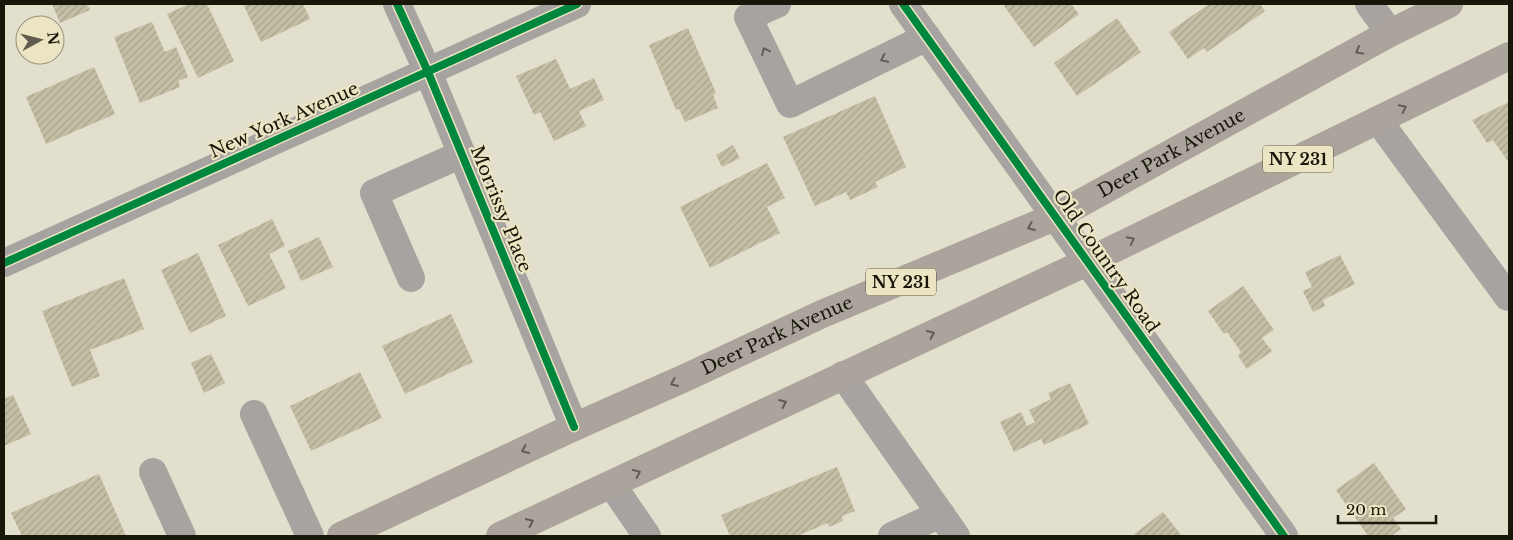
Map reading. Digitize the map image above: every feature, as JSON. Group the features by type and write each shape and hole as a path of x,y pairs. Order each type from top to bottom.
{"main road":[{"name":"Deer Park Avenue","path":"341,536 574,426 687,377 822,314 1057,216 1390,33 1448,4"},
{"name":"NY 231","path":"500,536 1087,262 1509,56"}],"street":[{"name":"Morrissy Place","path":"397,4 428,72 574,426"},
{"name":"New York Avenue","path":"4,263 577,4"},
{"path":"777,4 748,17 790,104 927,37"},
{"name":"Old Country Road","path":"903,4 1057,216 1087,262 1284,536"},
{"path":"1369,4 1390,33"},
{"path":"1378,120 1509,297"},
{"path":"411,278 374,193 462,154"},
{"path":"843,375 956,536"},
{"path":"254,414 310,536"},
{"path":"153,472 182,536"},
{"path":"612,485 646,536"},
{"path":"892,536 941,514"}],"building":[{"path":"52,4 87,4 90,10 65,21 65,15 57,15"},
{"path":"189,4 207,4 234,61 198,78 167,14"},
{"path":"243,4 303,4 310,19 261,42"},
{"path":"1007,4 1071,4 1079,14 1034,47 1004,6"},
{"path":"1209,4 1260,4 1265,11 1207,52 1204,48 1188,59 1169,32"},
{"path":"1117,18 1141,52 1077,96 1054,63"},
{"path":"152,22 165,52 176,47 188,77 178,81 180,87 140,103 114,37"},
{"path":"688,28 716,93 713,95 718,108 685,122 679,109 676,110 649,45"},
{"path":"556,59 570,89 594,78 604,100 579,111 586,126 554,141 540,112 534,115 516,76"},
{"path":"94,67 115,114 46,144 26,97"},
{"path":"875,96 906,167 875,182 878,187 850,200 846,192 815,206 783,137"},
{"path":"1509,102 1509,163 1493,140 1487,143 1472,120"},
{"path":"733,145 740,158 722,167 716,155"},
{"path":"767,163 785,198 767,207 780,233 710,268 680,207"},
{"path":"272,219 285,246 269,254 286,288 248,306 218,245"},
{"path":"319,237 333,267 301,281 288,251"},
{"path":"198,253 226,316 190,333 161,270"},
{"path":"1340,255 1355,284 1323,300 1325,306 1313,312 1303,291 1312,287 1305,272"},
{"path":"124,278 144,329 90,350 100,376 72,387 42,311"},
{"path":"1243,286 1274,330 1262,338 1272,351 1247,369 1238,356 1241,352 1227,332 1224,334 1208,311"},
{"path":"451,314 473,362 405,394 382,346"},
{"path":"211,354 225,383 204,393 191,363"},
{"path":"360,372 382,418 311,451 290,406"},
{"path":"1070,383 1089,424 1044,445 1041,439 1014,452 1000,422 1021,412 1027,426 1035,422 1029,410 1051,399 1048,393"},
{"path":"13,395 31,434 4,446 4,399"},
{"path":"1374,463 1406,509 1393,518 1401,529 1391,536 1368,536 1336,490"},
{"path":"837,467 855,511 842,516 843,521 829,527 828,523 797,536 730,536 721,515"},
{"path":"99,474 126,536 22,536 11,513"},
{"path":"1163,512 1182,536 1136,536 1134,534"}],"cycle path":[{"path":"397,4 428,72 574,427"},
{"path":"4,263 577,4"},
{"path":"903,4 1284,536"}]}
